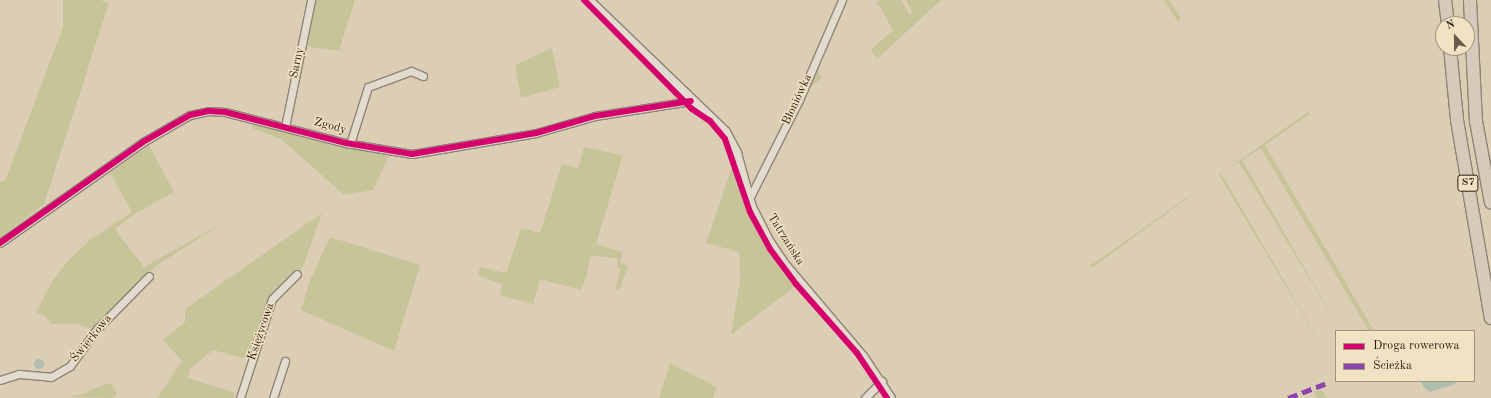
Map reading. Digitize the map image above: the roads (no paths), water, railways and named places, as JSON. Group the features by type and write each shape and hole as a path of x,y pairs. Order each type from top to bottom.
{"highway":[{"path":"1445,0 1447,16"},
{"name":"S7","path":"1470,0 1476,121 1491,203"},
{"name":"S7","path":"1451,56 1457,120 1491,318"}],"street":[{"name":"Sarny","path":"285,126 311,0"},
{"name":"Tatrzańska","path":"589,0 691,101 718,124 732,142 749,199 770,242 784,263 844,332 882,381 891,398"},
{"name":"Błoniówka","path":"749,199 799,100 841,0"},
{"path":"350,144 368,87 411,71 423,76"},
{"name":"Zgody","path":"0,243 143,142 190,115 209,111 225,112 285,126 350,144 412,154 536,133 595,116 691,101"},
{"name":"Księżycowa","path":"240,398 272,299 297,274"},
{"name":"Świerkowa","path":"0,380 19,374 51,377 70,366 97,329 149,276"},
{"path":"274,398 285,361"},
{"path":"865,398 882,381"}]}
